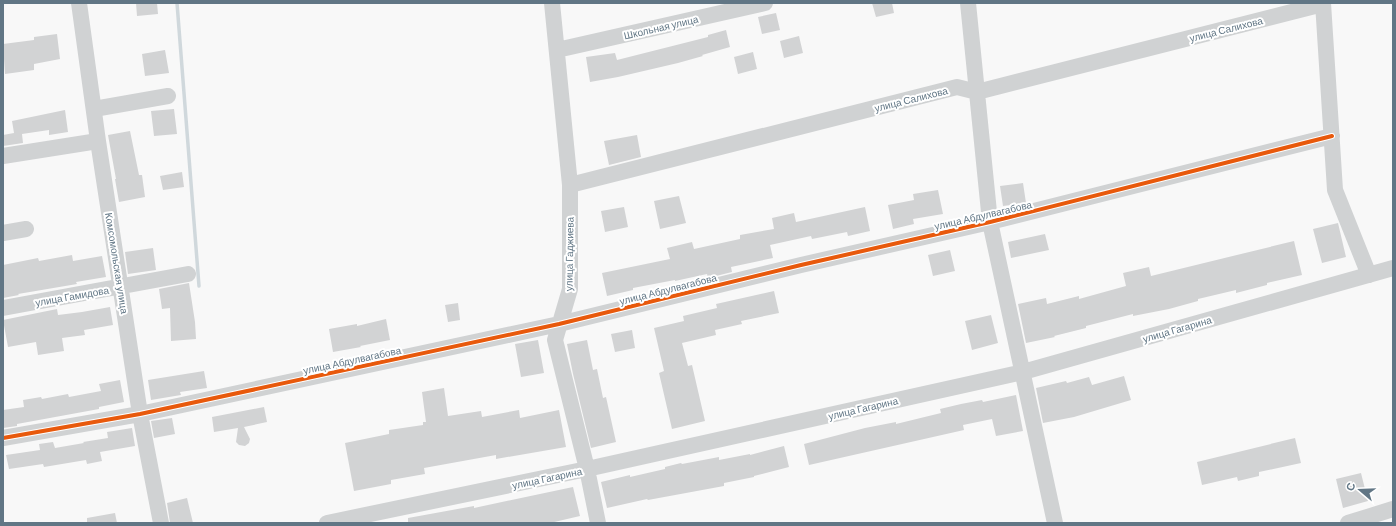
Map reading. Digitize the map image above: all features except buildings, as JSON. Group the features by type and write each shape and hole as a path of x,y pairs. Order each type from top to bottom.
{"street":[{"name":"Комсомольская улица","path":"78,3 140,414 161,523"},
{"name":"улица Гаджиева","path":"552,3 558,50 570,185 570,289 555,340 587,470 598,523"},
{"name":"Школьная улица","path":"558,50 765,3"},
{"path":"968,3 990,222 1055,523"},
{"path":"1323,4 1336,190 1369,274"},
{"name":"улица Салихова","path":"570,185 956,88 977,92 1323,4"},
{"path":"94,109 168,96"},
{"name":"улица Абдулвагабова","path":"3,438 140,414 560,324 801,265 990,222 1332,136"},
{"path":"3,156 98,141"},
{"path":"3,232 26,229"},
{"name":"улица Гагарина","path":"327,523 587,470 1023,372 1393,268"},
{"name":"улица Гамидова","path":"3,308 188,274"},
{"path":"1348,523 1393,509"}],"waterway":[{"path":"177,3 199,286"}],"cycle path":[{"path":"3,438 140,414 559,324 801,265 990,222 1332,136"}]}
